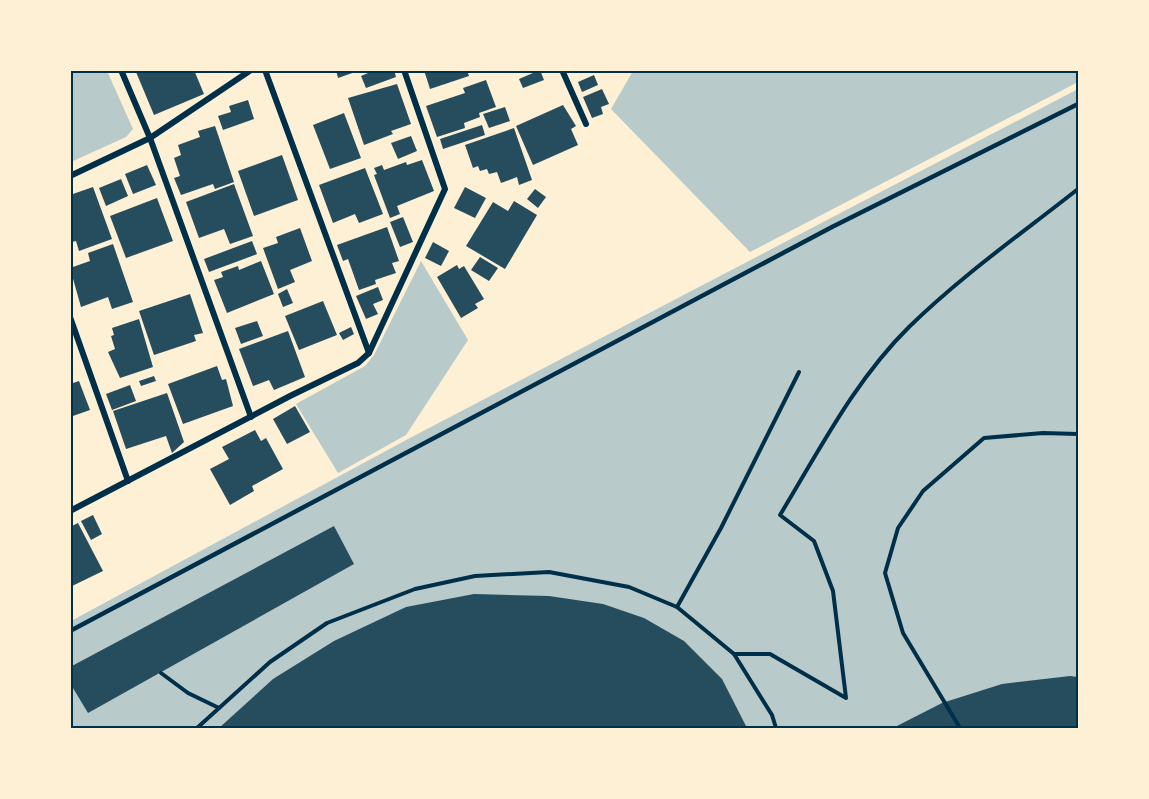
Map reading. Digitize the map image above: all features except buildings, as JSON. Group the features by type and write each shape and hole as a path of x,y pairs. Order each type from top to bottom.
{"street":[{"path":"121,70 150,138 251,417"},
{"path":"70,176 150,138 251,70"},
{"path":"265,70 369,353"},
{"path":"70,511 358,363 369,353 445,189 404,70"},
{"path":"562,70 586,124"},
{"path":"70,317 128,481"}],"lane":[{"path":"70,631 831,227 1078,104"}],"path":[{"path":"734,654 770,654 846,698 833,591 814,541 780,514 858,389 908,328 960,282 1078,189"},
{"path":"677,607 721,528 799,372"},
{"path":"960,729 903,633 885,573 898,528 923,491 984,438 1043,433 1078,434"},
{"path":"197,729 270,662 327,623 415,589 435,584 475,576 549,572 629,587 677,607 734,654 772,715 776,729"},
{"path":"160,673 188,693 219,708"}],"shaded area":[{"path":"1078,70 1078,82 750,252 611,109 633,71"},
{"path":"70,71 107,71 133,129 126,137 71,162"},
{"path":"1078,89 1078,728 71,728 71,621 408,439"},
{"path":"421,261 468,340 406,435 338,473 296,404 365,366 374,355"}]}
